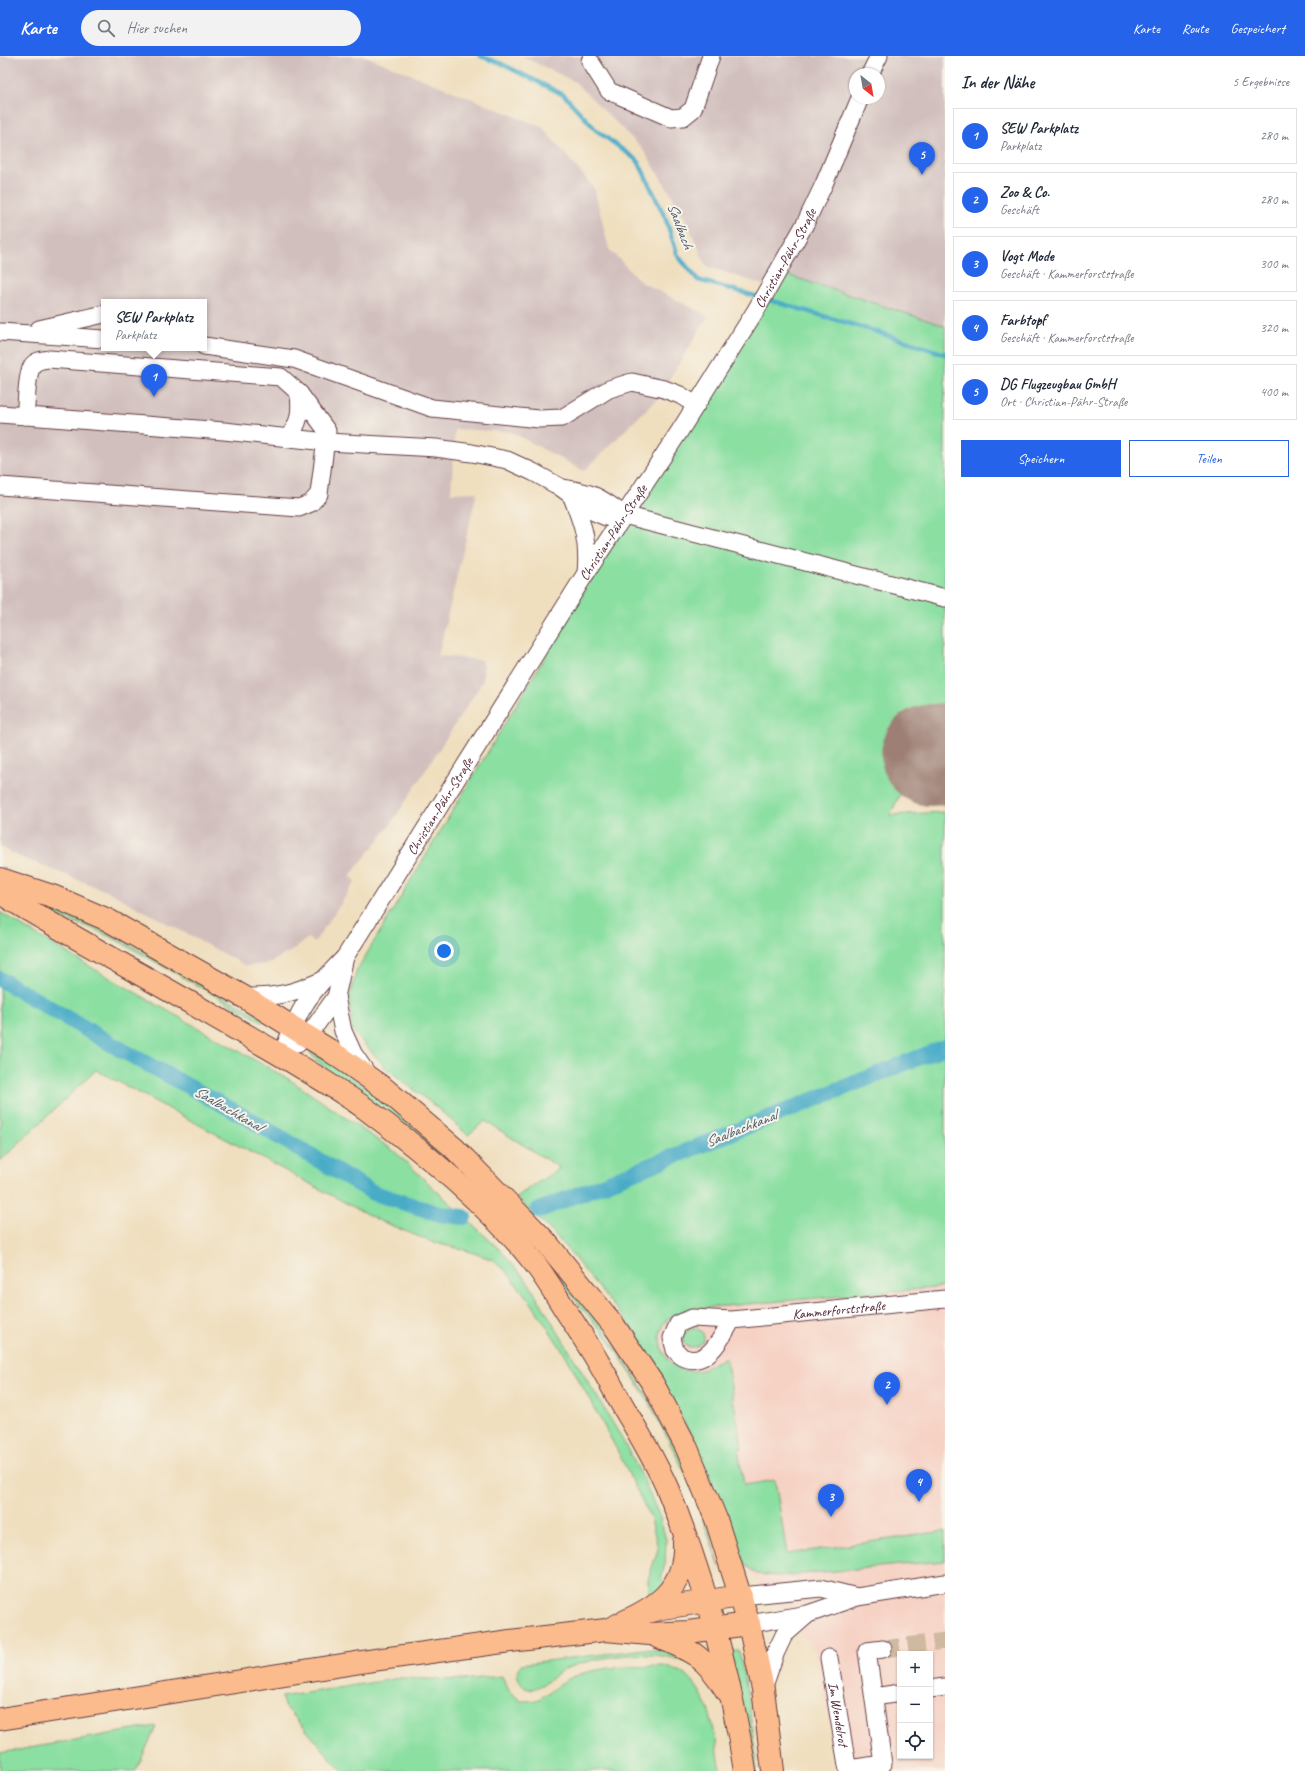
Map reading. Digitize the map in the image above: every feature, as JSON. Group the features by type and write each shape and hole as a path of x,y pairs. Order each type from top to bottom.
{"main road":[{"path":"0,879 56,897 108,920 301,1031 372,1080 454,1148 546,1242 615,1327 653,1384 686,1446 716,1519 749,1624 764,1689 773,1771"},
{"path":"0,893 63,931 282,1054 365,1108 434,1162 464,1189 531,1260 597,1359 653,1460 667,1489 708,1600 732,1698 745,1771"},
{"path":"645,1624 654,1606 679,1577 685,1558 684,1532"},
{"path":"645,1624 662,1608 740,1596"},
{"path":"645,1624 697,1654 718,1676 732,1698"},
{"path":"0,1719 510,1640 606,1630 645,1624 688,1632 715,1627 749,1624"}],"street":[{"path":"589,58 609,91 671,118 683,117 693,110 711,56"},
{"path":"866,56 866,68"},
{"path":"873,68 879,56"},
{"name":"Christian-Pähr-Straße","path":"301,1031 305,1004 321,981 345,957 586,573 696,406 756,310 805,224 824,184 857,104"},
{"path":"21,333 101,315"},
{"path":"0,332 101,339"},
{"path":"207,346 294,359 432,408 539,419 562,418 609,388 632,382 664,388 680,395 696,406"},
{"path":"0,486 299,508 311,503 319,494 327,442 327,431 299,393 281,377 49,359 40,360 33,365 30,374 26,416"},
{"path":"288,439 296,427 301,411 299,393"},
{"path":"0,414 224,431 288,439 436,448 507,460 566,492 594,512 606,517 615,518 624,515 945,598"},
{"path":"566,492 585,536 588,553 586,573"},
{"name":"Christian-Pähr-Straße","path":"282,1054 301,1031 336,997 345,957"},
{"path":"244,997 266,998 284,995 321,981"},
{"path":"336,997 343,1031 353,1053 372,1080"},
{"name":"Kammerforststraße","path":"732,1320 945,1299"},
{"path":"749,1624 808,1614 857,1597 945,1583"},
{"path":"740,1596 821,1588 857,1597"},
{"path":"764,1689 781,1640 796,1623 808,1614"},
{"path":"848,1770 883,1764 867,1651 883,1649"},
{"name":"Im Wendelrot","path":"829,1658 848,1770"},
{"path":"933,1689 945,1687"},
{"path":"874,1697 897,1693"}],"shaded area":[{"path":"0,56 365,56 542,127 594,188 609,249 641,282 708,316 658,398 584,471 511,432 455,429 451,493 477,492 438,656 483,660 483,681 391,824 350,876 356,881 314,943 308,938 293,950 267,964 246,966 109,892 18,856 0,846"},
{"path":"522,56 945,56 945,326 778,272 769,287 706,266 684,215 642,148 575,82"},
{"path":"945,1287 945,1771 838,1771 816,1652 745,1565 728,1521 661,1378 627,1322 691,1309"}],"green space":[{"path":"778,272 945,326 945,701 890,815 945,812 945,1287 691,1309 676,1315 664,1323 661,1329 660,1342 668,1360 680,1369 696,1371 704,1369 722,1359 726,1359 742,1448 738,1449 744,1485 775,1480 787,1554 945,1531 945,1561 779,1576 757,1574 745,1565 693,1440 661,1378 627,1322 557,1237 516,1197 560,1168 485,1121 468,1135 435,1106 386,1068 352,1030 349,998 357,970 696,405"},
{"path":"16,891 78,916 265,1019 263,1022 118,941 94,929 57,916"},
{"path":"0,912 101,973 290,1080 394,1151 500,1250 528,1282 617,1430 641,1474 660,1518 666,1540 665,1564 661,1579 665,1583 654,1597 649,1590 648,1580 658,1549 651,1519 617,1450 566,1356 532,1304 506,1271 491,1259 468,1251 432,1242 378,1220 96,1070 0,1161"},
{"path":"310,1050 370,1089 419,1131 481,1188 320,1064 311,1054"},
{"path":"528,1237 601,1324 647,1395 688,1472 701,1505 720,1567 689,1481 648,1400 607,1337 579,1305 555,1271 526,1239"},
{"path":"694,1327 701,1331 704,1341 696,1347 688,1347 683,1342 682,1337 685,1332"},
{"path":"646,1649 667,1651 687,1659 685,1662 658,1655 625,1655 592,1660 565,1669 539,1687 530,1689 523,1686 517,1674 521,1664"},
{"path":"730,1651 739,1651 748,1694 757,1771 754,1771"},
{"path":"664,1666 685,1674 696,1686 702,1696 712,1720 721,1771 342,1771 284,1705 281,1697 400,1678 462,1680 502,1676 509,1691 521,1701 531,1701 541,1698 566,1680 581,1674 605,1669"},
{"path":"156,1726 136,1771 0,1771 0,1753"}],"waterway":[{"name":"Saalbach","path":"480,56 500,63 564,95 596,130 638,161 665,217 678,256 698,280 759,297"},
{"name":"Saalbach","path":"766,299 871,330 945,354"},
{"name":"Saalbachkanal","path":"0,979 125,1052 249,1119 374,1193 439,1214 464,1217"},
{"name":"Saalbachkanal","path":"537,1211 945,1047"}],"runway":[{"path":"932,755 945,754"}],"tunnel":[{"path":"883,1649 945,1641"}],"place":[{"name":"DG Flugzeugbau GmbH","path":"922,175"},
{"name":"SEW Parkplatz","path":"154,397"},
{"name":"Zoo & Co.","path":"887,1405"},
{"name":"Farbtopf","path":"919,1502"},
{"name":"Vogt Mode","path":"831,1517"}]}
